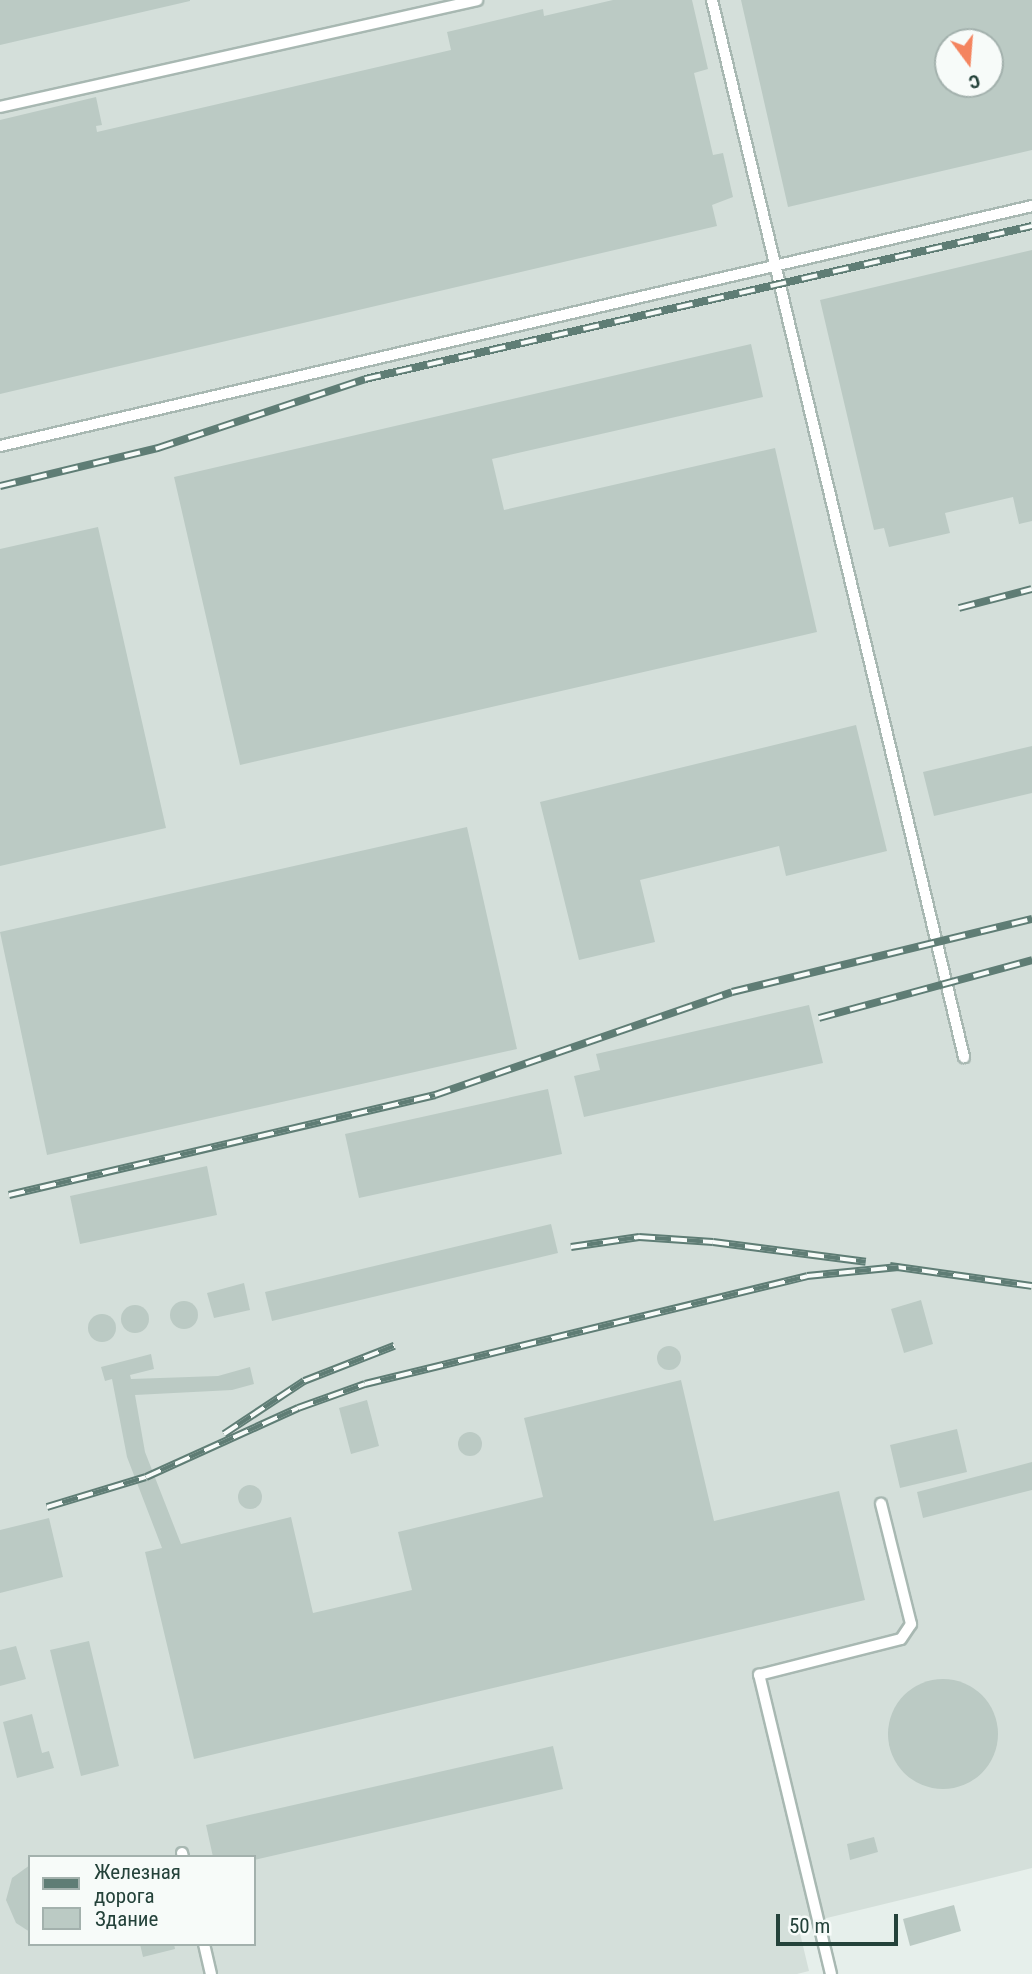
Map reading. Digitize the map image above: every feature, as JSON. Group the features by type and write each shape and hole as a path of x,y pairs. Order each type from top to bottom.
{"lane":[{"path":"0,107 477,0"},
{"path":"712,0 964,1057"},
{"path":"0,446 1032,206"},
{"path":"831,1974 759,1675 901,1639 911,1624 881,1504"},
{"path":"204,1946 211,1974"}],"shaded area":[{"path":"0,0 1032,0 1032,1868 798,1925 809,1971 797,1974 0,1974"}],"building":[{"path":"0,0 190,0 190,1 0,45"},
{"path":"613,0 692,0 708,69 694,73 713,155 723,153 733,197 712,205 717,226 0,394 0,120 96,97 102,125 96,126 97,132 451,50 447,32 543,9 544,16"},
{"path":"741,0 1032,0 1032,150 788,207"},
{"path":"1032,250 1032,521 1019,524 1013,497 945,513 950,533 889,547 884,528 874,530 820,300"},
{"path":"751,344 763,397 492,459 504,510 775,448 817,632 240,765 174,477"},
{"path":"98,527 166,828 0,866 0,549"},
{"path":"856,725 887,851 786,876 779,846 640,880 655,942 579,960 540,802"},
{"path":"1032,746 1032,793 934,816 923,772"},
{"path":"467,827 517,1049 47,1155 0,932"},
{"path":"809,1005 823,1063 584,1117 574,1076 600,1070 596,1054"},
{"path":"548,1089 562,1154 359,1198 345,1134"},
{"path":"207,1166 217,1215 80,1244 70,1196"},
{"path":"551,1224 558,1253 272,1321 265,1292"},
{"path":"244,1283 250,1310 214,1318 207,1293"},
{"path":"921,1300 933,1344 904,1353 891,1309"},
{"path":"184,1301 194,1305 198,1315 194,1325 184,1329 174,1325 170,1315 174,1305"},
{"path":"135,1305 145,1309 149,1319 145,1329 135,1333 125,1329 121,1319 125,1309"},
{"path":"102,1314 112,1318 116,1328 112,1338 102,1342 92,1338 88,1328 92,1318"},
{"path":"669,1346 678,1349 681,1358 678,1367 669,1370 660,1367 657,1358 660,1349"},
{"path":"151,1354 154,1369 130,1375 131,1379 218,1376 250,1367 254,1384 232,1390 135,1395 145,1452 181,1544 291,1517 313,1613 412,1590 398,1532 543,1497 524,1418 681,1380 714,1521 839,1491 865,1600 194,1759 145,1552 162,1548 127,1457 112,1379 105,1381 101,1367"},
{"path":"367,1400 379,1446 351,1454 339,1408"},
{"path":"957,1429 967,1472 900,1488 890,1445"},
{"path":"470,1432 479,1435 482,1444 479,1453 470,1456 461,1453 458,1444 461,1435"},
{"path":"1032,1462 1032,1490 923,1518 917,1492"},
{"path":"250,1485 259,1488 262,1497 259,1506 250,1509 241,1506 238,1497 241,1488"},
{"path":"49,1518 63,1577 0,1593 0,1530"},
{"path":"89,1641 119,1766 81,1776 50,1650"},
{"path":"16,1646 26,1679 0,1686 0,1650"},
{"path":"943,1679 964,1683 982,1695 994,1713 998,1734 994,1755 982,1773 964,1785 943,1789 922,1785 904,1773 892,1755 888,1734 892,1713 904,1695 922,1683"},
{"path":"32,1714 42,1753 49,1751 54,1768 17,1778 3,1722"},
{"path":"553,1746 563,1789 256,1860 256,1855 213,1855 206,1825"},
{"path":"874,1837 878,1852 850,1860 847,1844"},
{"path":"28,1866 28,1931 16,1923 6,1900 12,1878"},
{"path":"954,1905 961,1931 910,1946 903,1919"},
{"path":"140,1946 174,1946 175,1949 143,1957"}],"railway":[{"path":"0,486 158,448 365,379 1032,226"},
{"path":"959,608 1032,589"},
{"path":"9,1195 435,1095 732,992 1032,919"},
{"path":"819,1018 1032,960"},
{"path":"571,1247 639,1237 713,1242 866,1262"},
{"path":"890,1266 1032,1286"},
{"path":"47,1507 146,1477 298,1408 365,1384 807,1276 899,1267"},
{"path":"224,1434 304,1381 394,1346"}]}
